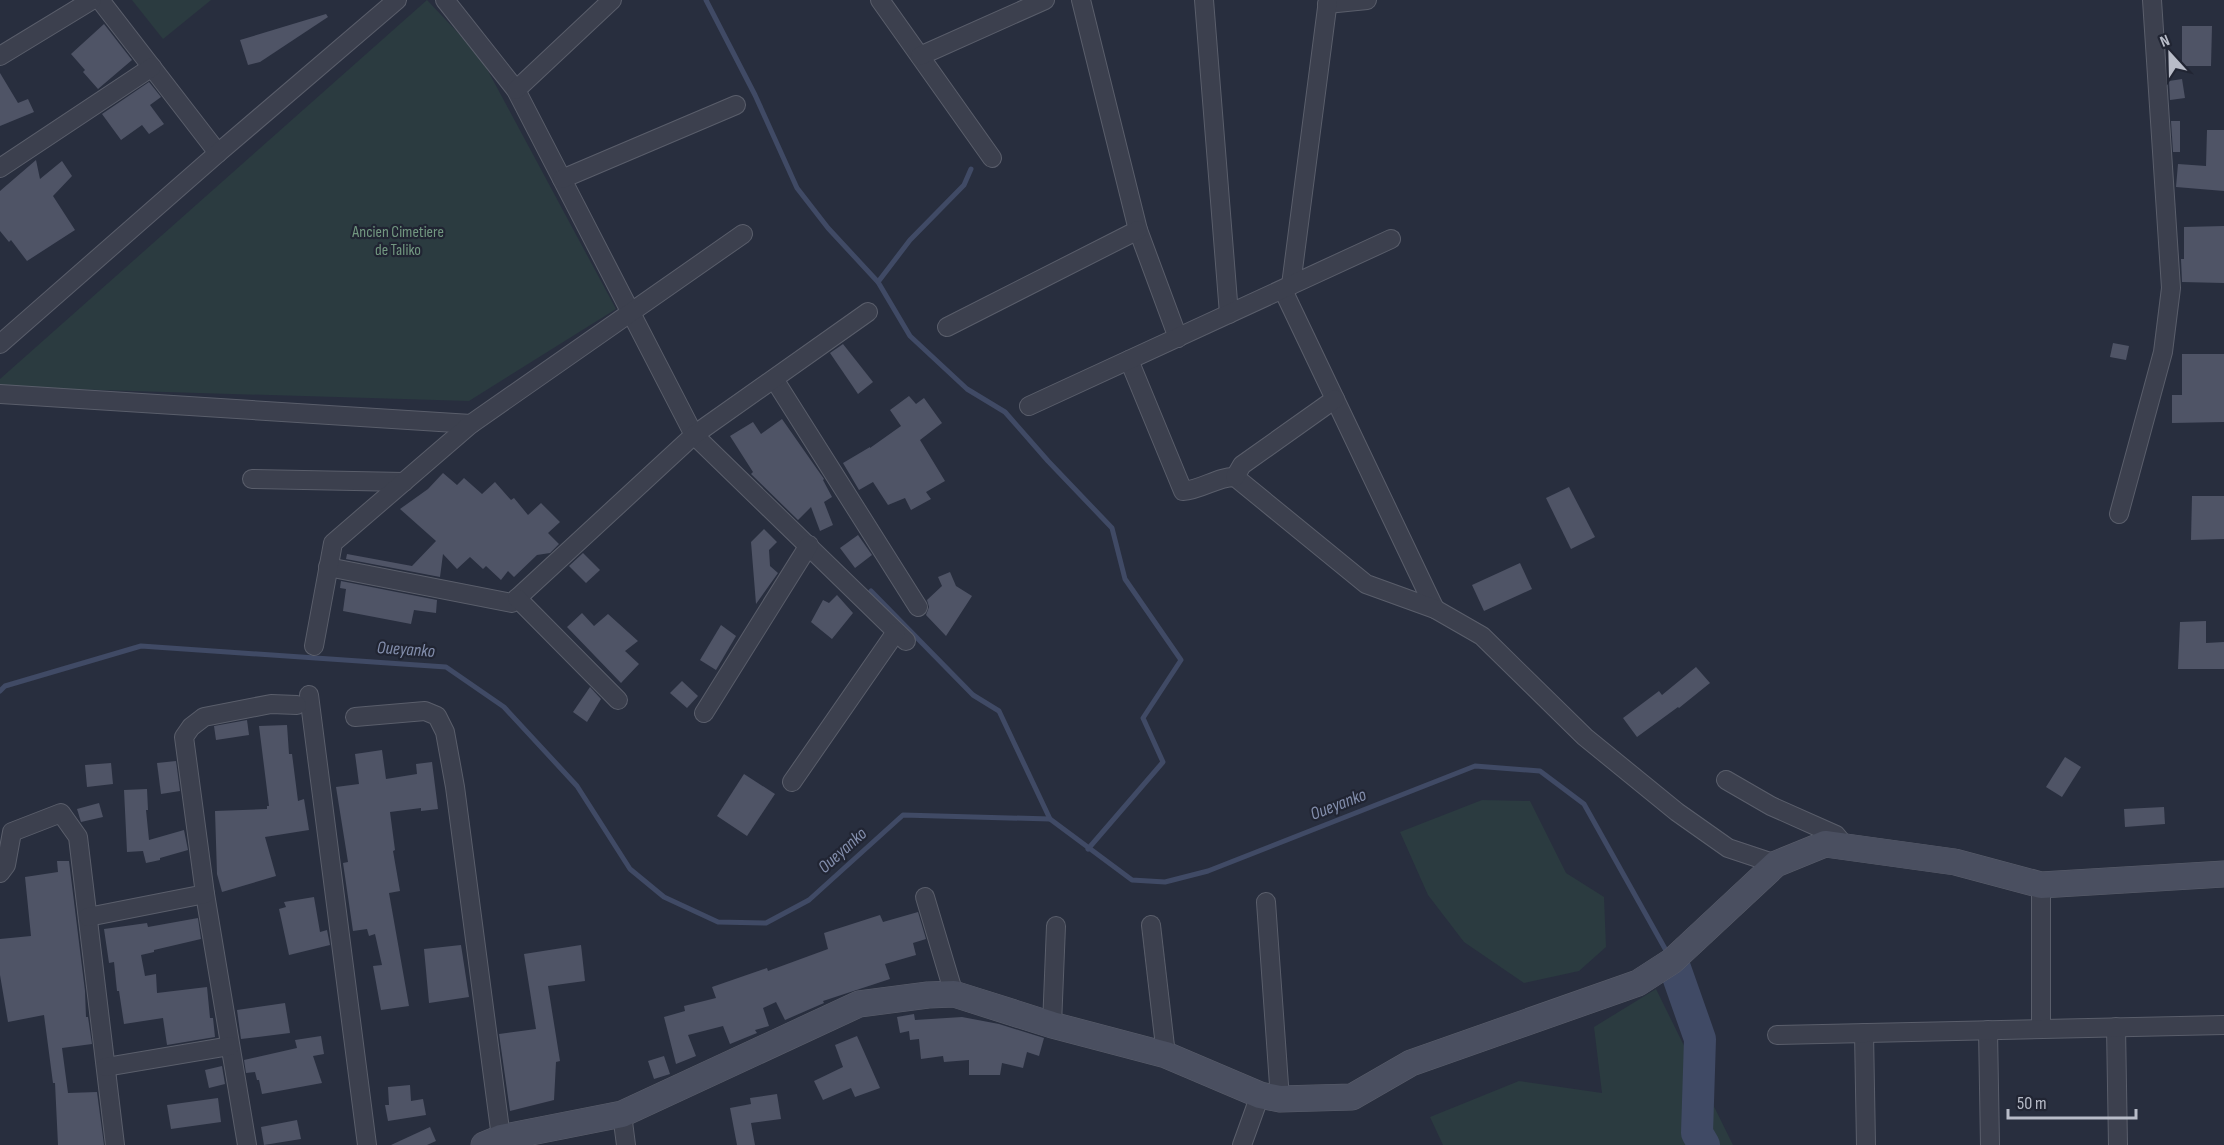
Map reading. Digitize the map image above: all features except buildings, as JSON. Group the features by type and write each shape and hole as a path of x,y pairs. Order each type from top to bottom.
{"street":[{"path":"0,56 92,0"},
{"path":"100,0 218,153"},
{"path":"0,344 397,0"},
{"path":"445,0 516,90 694,435 901,637 792,782"},
{"path":"516,90 612,0"},
{"path":"880,0 992,158"},
{"path":"920,56 1008,7 1045,0"},
{"path":"1081,0 1138,230 1178,338"},
{"path":"1204,0 1229,314"},
{"path":"1367,0 1328,2 1287,287 1335,399 1435,609"},
{"path":"2119,514 2163,352 2170,288 2152,0"},
{"path":"0,168 152,67"},
{"path":"562,179 736,105"},
{"path":"947,327 1138,230"},
{"path":"314,646 333,543 471,424 743,234"},
{"path":"1029,406 1391,239"},
{"path":"328,567 512,603 694,435 868,312"},
{"path":"1129,360 1183,492 1235,477 1366,584 1435,609 1482,636 1585,738 1677,812 1728,848 1776,864"},
{"path":"774,379 918,607"},
{"path":"0,394 471,424"},
{"path":"1235,477 1242,465 1335,399"},
{"path":"252,478 404,482"},
{"path":"704,713 809,545"},
{"path":"517,598 618,700"},
{"path":"247,1145 205,894 184,737 191,727 204,717 303,700 367,1145"},
{"path":"355,717 425,711 437,716 445,732 455,787 495,1143 622,1114 859,1004 928,995 954,994 1053,1025 1166,1055 1270,1097 1352,1096 1410,1063 1638,983 1672,961 1776,864 1825,844 1955,862 2041,885 2224,874"},
{"path":"1726,780 1771,806 1836,835 1845,846"},
{"path":"0,873 6,865 12,832 61,813 78,837 115,1145"},
{"path":"2041,885 2041,1029"},
{"path":"88,917 205,894"},
{"path":"925,897 954,994"},
{"path":"1242,1145 1270,1097 1266,902"},
{"path":"1151,925 1166,1055"},
{"path":"1053,1025 1056,926"},
{"path":"1778,1035 2224,1025"},
{"path":"2116,1027 2118,1145"},
{"path":"1988,1030 1990,1145"},
{"path":"1864,1033 1866,1145"},
{"path":"106,1067 230,1046"},
{"path":"622,1114 626,1145"}],"green space":[{"path":"132,0 211,0 163,39"},
{"name":"Ancien Cimetiere de Taliko","path":"427,0 480,56 616,309 469,401 0,387 0,379"},
{"path":"1482,800 1530,801 1566,873 1604,897 1606,947 1579,971 1524,983 1464,942 1428,895 1400,832"},
{"path":"1656,989 1733,1145 1443,1145 1430,1117 1519,1081 1602,1093 1594,1027"}],"waterway":[{"path":"706,0 755,95 797,188 828,228 878,282 910,336 967,389 1005,412 1112,528 1125,579 1181,660 1143,718 1163,762 1088,849"},
{"path":"878,282 910,240 964,185 971,169"},
{"path":"871,591 973,695 999,711 1050,819"},
{"name":"Oueyanko","path":"0,691 5,686 141,646 446,667 504,707 577,786 630,869 664,897 718,922 766,923 809,900 903,815 1050,819 1132,880 1165,882 1208,871 1475,766 1540,771 1584,804 1668,954"},
{"path":"1675,968 1700,1039 1697,1133 1704,1145"}]}
